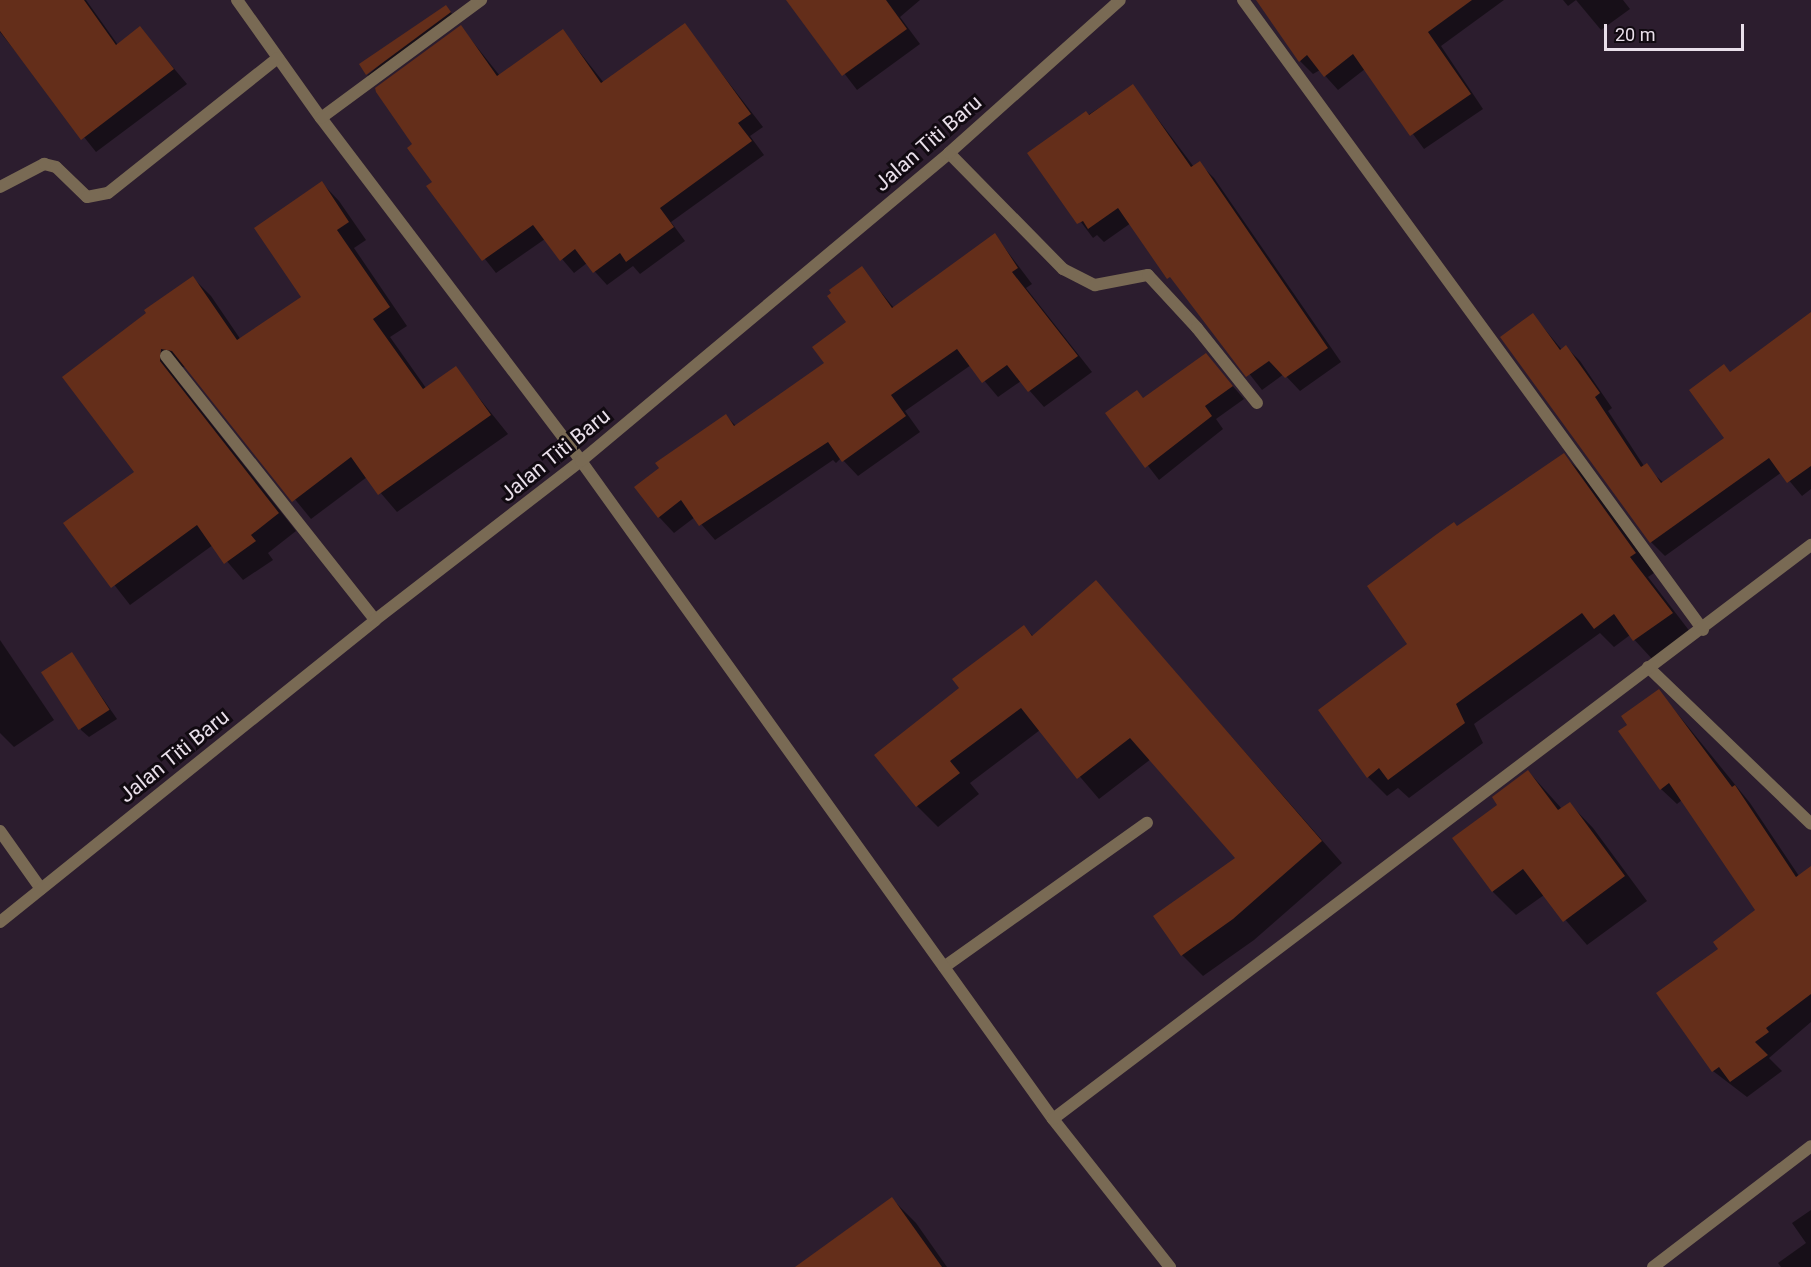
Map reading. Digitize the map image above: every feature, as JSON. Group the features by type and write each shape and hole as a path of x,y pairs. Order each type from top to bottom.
{"street":[{"path":"237,0 321,118 581,461 1053,1119 1170,1267"},
{"path":"321,118 480,0"},
{"name":"Jalan Titi Baru","path":"0,922 375,620 581,461 949,153 1120,0"},
{"path":"1243,0 1703,630"},
{"path":"0,187 44,164 56,167 87,197 108,193 278,58"},
{"path":"949,153 1063,269 1095,285 1148,275 1197,328 1257,403"},
{"path":"166,356 375,620"},
{"path":"1053,1119 1648,667 1703,630 1811,545"},
{"path":"1648,667 1811,824"},
{"path":"944,967 1147,823"},
{"path":"0,831 41,889"},
{"path":"1653,1267 1811,1146"}],"building":[{"path":"0,0 84,0 116,45 140,26 174,69 81,140 0,31"},
{"path":"786,0 886,0 907,29 842,76"},
{"path":"1256,0 1472,0 1428,32 1471,94 1410,136 1353,54 1324,77 1307,55 1299,62"},
{"path":"446,5 451,12 366,75 359,64"},
{"path":"685,23 751,114 738,123 752,141 660,208 674,227 626,262 620,253 593,273 575,249 560,261 533,225 482,261 426,186 432,182 407,148 412,144 375,88 461,25 497,76 563,29 601,83"},
{"path":"1133,84 1191,167 1200,161 1328,348 1285,378 1269,361 1246,377 1170,277 1167,279 1118,208 1088,229 1083,221 1077,224 1027,153 1086,111 1089,115"},
{"path":"322,181 349,222 337,230 390,307 373,319 423,389 456,366 491,415 378,495 351,457 292,502 172,351 161,349 160,361 279,513 251,535 256,541 224,564 197,525 111,588 63,523 134,472 62,377 146,313 144,310 193,276 237,340 301,297 254,228"},
{"path":"995,233 1018,268 1012,272 1078,356 1028,392 1007,365 982,383 957,349 891,395 906,416 842,462 828,442 699,526 681,500 658,518 634,487 659,468 655,463 726,414 734,426 824,363 812,347 846,322 827,296 831,293 829,290 862,266 892,308"},
{"path":"1811,312 1811,466 1787,483 1769,458 1650,543 1500,337 1533,313 1560,350 1566,345 1600,393 1595,397 1641,467 1647,463 1661,483 1724,438 1689,390 1724,364 1730,372"},
{"path":"1206,353 1233,386 1205,406 1212,416 1145,468 1105,413 1137,390 1143,398"},
{"path":"1564,453 1636,553 1630,557 1673,613 1633,641 1614,614 1594,629 1582,613 1456,704 1465,723 1388,780 1379,768 1367,778 1318,710 1407,644 1367,586 1454,522 1457,526"},
{"path":"1096,580 1322,841 1233,919 1181,956 1153,916 1235,858 1130,738 1077,779 1021,708 950,761 960,773 916,807 874,755 959,688 952,679 1024,625 1032,636"},
{"path":"72,652 110,710 79,730 41,672"},
{"path":"1659,689 1732,787 1735,785 1796,877 1811,866 1811,994 1766,1028 1769,1032 1755,1042 1768,1055 1730,1082 1719,1067 1712,1072 1656,993 1718,949 1713,942 1755,910 1669,783 1660,790 1618,731 1627,725 1621,716"},
{"path":"1528,770 1558,810 1570,802 1625,876 1563,922 1523,869 1492,892 1452,838 1497,805 1492,797"},
{"path":"892,1197 942,1267 795,1267"}]}
